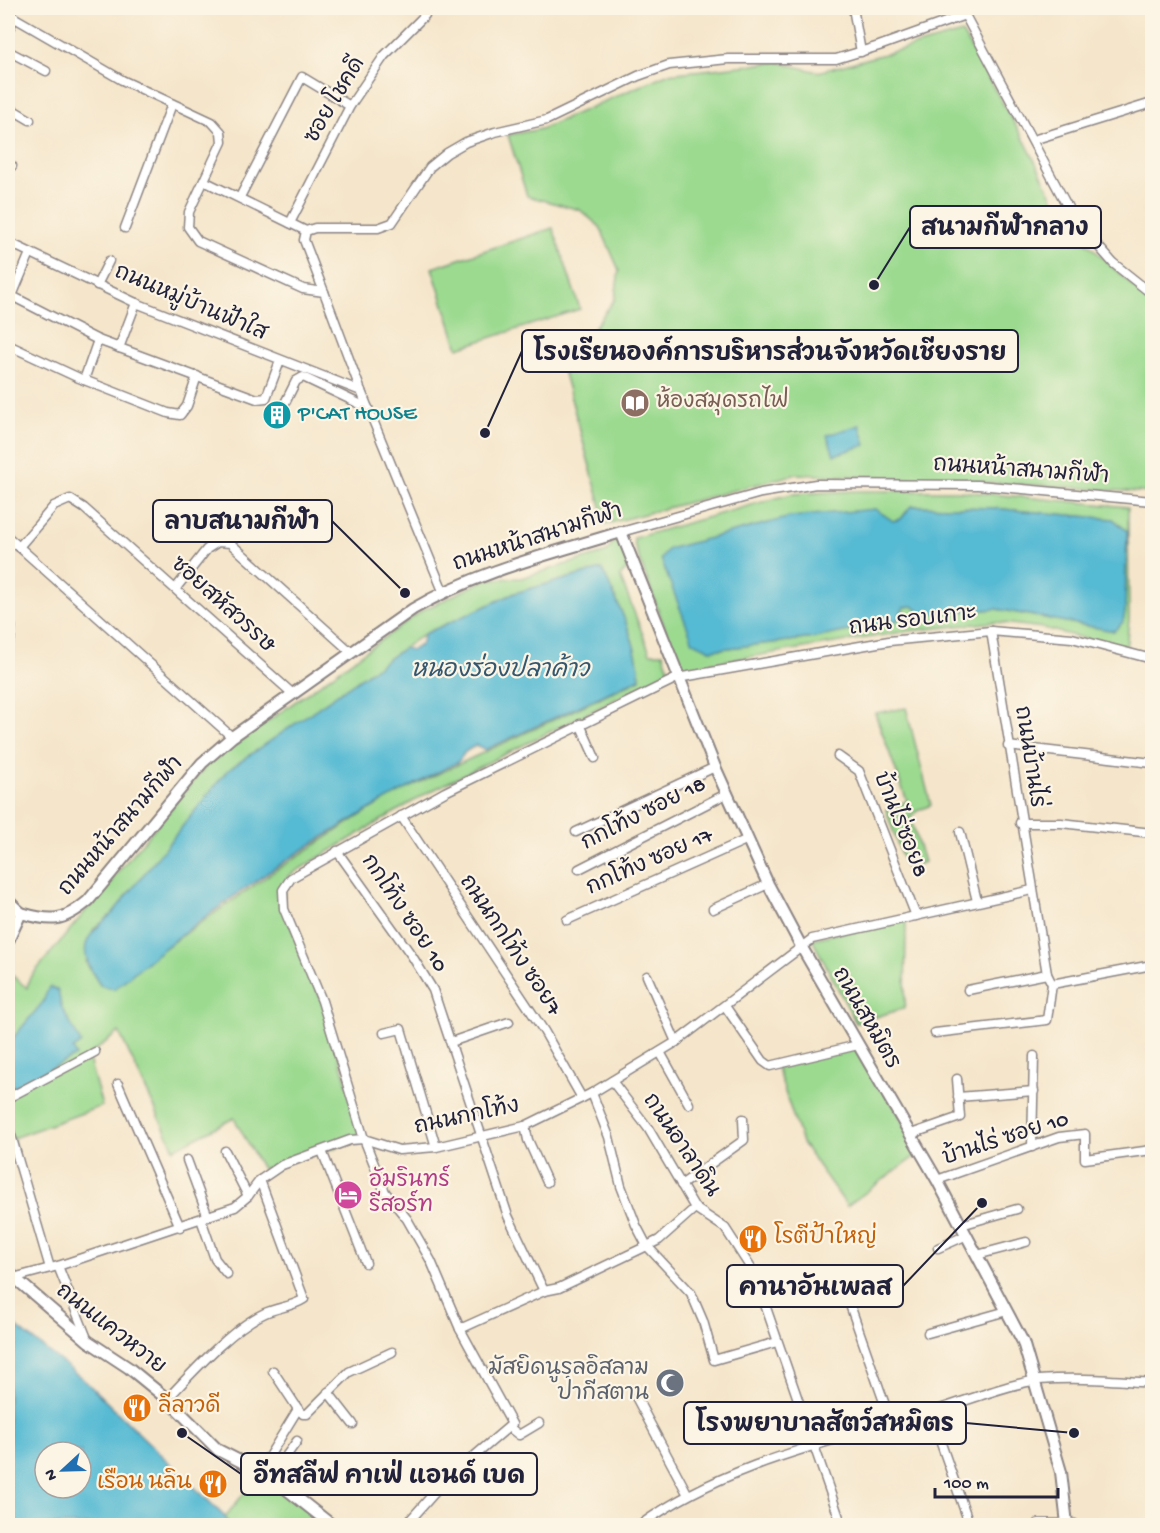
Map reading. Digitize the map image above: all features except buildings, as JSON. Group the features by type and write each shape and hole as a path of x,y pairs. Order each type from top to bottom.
{"main road":[{"path":"1039,1526 1069,1525"}],"street":[{"name":"ซอย โชคดี","path":"290,223 350,106 384,56 425,15 424,8"},
{"path":"853,8 861,52"},
{"path":"950,8 964,15 1073,217 1113,263 1152,294"},
{"path":"204,181 306,231 315,228 378,228 392,223 430,167 447,153 466,142 495,132 548,120 638,76 669,65 728,59 836,59 964,15"},
{"path":"8,32 11,16 122,80 212,122 221,132 222,142 189,212 188,227 198,241 303,289 324,292"},
{"path":"8,51 46,71"},
{"path":"240,197 302,77 350,106"},
{"path":"1033,140 1152,103"},
{"path":"125,228 172,104"},
{"path":"8,107 30,120"},
{"path":"306,231 304,240 361,391 443,591"},
{"name":"ถนนหมู่บ้านฟ้าใส","path":"8,242 136,303 361,391"},
{"path":"30,253 10,295 98,340 257,399 266,398 280,361"},
{"path":"97,285 109,261"},
{"path":"119,348 136,303"},
{"path":"84,380 98,340"},
{"path":"8,345 84,380 168,413 180,415 187,406 197,376"},
{"path":"278,417 296,381 303,377 368,408"},
{"name":"ถนนหน้าสนามกีฬา","path":"21,913 47,920 70,916 87,901 202,763 232,736 413,609 443,591 482,574 761,493 816,484 978,485 1152,501"},
{"name":"ซอยสหัสวรรษ","path":"20,548 54,506 70,499 84,508 176,588 294,694"},
{"name":"ถนนสหมิตร","path":"621,532 677,678 726,794 768,884 801,946 937,1180 1023,1342 1036,1380 1061,1472 1069,1525"},
{"path":"8,537 232,736"},
{"path":"176,588 207,549 218,542 230,543 352,653"},
{"path":"8,623 11,626 8,641"},
{"name":"ถนน รอบเกาะ","path":"510,1425 460,1329 431,1261 407,1219 385,1192 364,1138 322,1002 281,901 283,890 291,878 401,816 580,724 677,678 889,641 991,631 1071,638 1152,659"},
{"name":"ถนนบ้านไร่","path":"991,631 1020,823 1047,974 1052,984"},
{"path":"580,724 595,758"},
{"path":"1008,746 1152,763"},
{"name":"บ้านไร่ซอย8","path":"838,756 859,771 916,916"},
{"path":"576,832 715,767"},
{"name":"กกโท้ง ซอย 18","path":"579,869 726,794"},
{"name":"ถนนกกโท้ง ซอย7","path":"401,816 544,1031 582,1098"},
{"path":"1020,823 1061,823 1152,833"},
{"path":"960,832 977,902"},
{"name":"กกโท้ง ซอย 17","path":"567,920 748,840"},
{"name":"กกโท้ง ซอย 10","path":"337,851 433,990 508,1216 544,1291"},
{"path":"713,909 768,884"},
{"path":"801,946 812,939 1032,890"},
{"path":"8,901 21,913 8,941"},
{"name":"ถนนกกโท้ง","path":"364,1138 399,1150 436,1147 525,1126 592,1093 676,1042 801,946"},
{"path":"935,1033 1047,1020 1052,984 1152,965"},
{"path":"968,990 1047,974"},
{"path":"647,976 676,1042"},
{"path":"725,1006 763,1061 770,1066 858,1045"},
{"path":"451,1042 509,1022"},
{"path":"384,1033 401,1029 436,1147"},
{"path":"8,1098 95,1052"},
{"path":"660,1052 689,1104"},
{"path":"1032,1147 1034,1056"},
{"path":"911,1134 960,1117 957,1079"},
{"name":"ถนนอาลาดิน","path":"612,1081 648,1128 694,1208 725,1228 754,1273 812,1446 842,1526"},
{"path":"118,1084 180,1227"},
{"path":"958,1097 1034,1091"},
{"path":"592,1093 609,1137 629,1206 647,1246 691,1293 703,1321 714,1360 777,1341"},
{"path":"681,1185 744,1140 743,1119"},
{"path":"8,1125 54,1267 88,1341"},
{"path":"525,1126 528,1140 547,1182"},
{"name":"บ้านไร่ ซอย 10","path":"937,1180 1059,1137 1085,1134 1085,1159 1152,1150"},
{"path":"10,1275 54,1267 235,1207 248,1196 260,1180 282,1165 364,1138"},
{"path":"225,1151 248,1196"},
{"path":"322,1151 366,1263"},
{"path":"188,1160 215,1259 227,1274"},
{"path":"167,1399 201,1364 243,1328 265,1313 297,1304 304,1299 260,1180"},
{"path":"460,1329 544,1291 559,1288 660,1240 694,1208"},
{"path":"938,1248 964,1230 1017,1209"},
{"path":"977,1255 1026,1242"},
{"name":"ถนนแควหวาย","path":"10,1275 88,1341 129,1368 167,1399 218,1450 271,1477 333,1526"},
{"path":"843,1285 891,1422"},
{"path":"928,1333 1007,1311"},
{"path":"273,1371 298,1409 303,1414 308,1414 349,1372 392,1352"},
{"path":"639,1526 687,1493 756,1464 1036,1380 1087,1379 1152,1383"},
{"path":"328,1392 353,1424"},
{"path":"636,1397 687,1493"},
{"path":"260,1471 298,1409"},
{"path":"930,1412 970,1526"},
{"path":"405,1526 414,1512 444,1482 510,1425 517,1435 523,1435 539,1423"},
{"path":"271,1477 297,1441"}],"green space":[{"path":"962,33 1026,143 1059,210 1087,243 1152,304 1152,493 1038,485 796,474 606,524 555,341 593,329 615,299 619,270 600,227 580,210 527,196 508,135 541,129 667,74 778,62 818,72"},
{"path":"553,228 580,309 458,348 432,268"},
{"path":"856,491 960,491 1128,507 1129,620 1126,649 1043,628 995,622 909,631 705,664 681,672 634,544 634,538 791,494","holes":["911,506 992,508 1113,519 1127,531 1125,612 1114,631 997,609 922,614 913,606 904,607 897,621 814,638 711,650 875,509 893,521 901,519"]},
{"path":"615,539 619,541 631,565 620,576 650,653 663,653 670,672 427,793 288,876 282,904 322,1002 364,1139 262,1169 234,1118 174,1149 119,1032 88,1056 102,1106 13,1138 18,1157 8,1156 8,972 27,988 29,979 207,765 423,610 487,579 521,578 607,552","holes":["602,569 631,636 640,679 389,797 276,870 149,959 114,989 100,985 86,963 93,930 112,914 227,771 424,634 515,593"]},
{"path":"906,708 931,805 910,817 924,862 906,869 886,810 907,801 875,713"},
{"path":"906,918 905,1008 856,1023 812,939"},
{"path":"858,1045 921,1152 847,1206 802,1143 776,1065"},
{"path":"258,1476 292,1497 325,1525 230,1525 225,1517"}],"water":[{"path":"860,425 866,445 834,455 827,435"},
{"path":"911,506 992,508 1113,519 1127,531 1123,622 1114,631 997,609 922,614 913,606 904,607 897,621 814,638 711,650 693,642 661,559 668,549 791,517 875,509 893,521 901,519"},
{"name":"หนองร่องปลาค้าว","path":"602,569 631,636 640,678 485,750 476,745 465,752 458,762 367,811 279,865 194,925 114,989 100,985 88,963 86,946 88,939 112,914 227,771 404,648 412,650 421,645 424,634 515,593"},
{"path":"49,987 58,990 61,1006 81,1043 73,1049 76,1056 8,1090 8,1044 43,1002"},
{"path":"8,1320 83,1379 225,1517 230,1525 8,1525"}],"place":[{"name":"สนามกีฬากลาง","path":"874,285"},
{"name":"ห้องสมุดรถไฟ","path":"635,403"},
{"name":"P'CAT HOUSE","path":"277,415"},
{"name":"โรงเรียนองค์การบริหารส่วนจังหวัดเชียงราย","path":"485,433"},
{"name":"ลาบสนามกีฬา","path":"405,593"},
{"name":"อัมรินทร์ รีสอร์ท","path":"348,1195"},
{"name":"คานาอันเพลส","path":"982,1203"},
{"name":"โรตีป้าใหญ่","path":"753,1239"},
{"name":"มัสยิดนูรุลอิสลาม ปากีสตาน","path":"670,1383"},
{"name":"ลีลาวดี","path":"137,1408"},
{"name":"อีทสลีฟ คาเฟ่ แอนด์ เบด","path":"182,1433"},
{"name":"โรงพยาบาลสัตว์สหมิตร","path":"1074,1433"},
{"name":"เรือน นลิน","path":"213,1484"}]}
